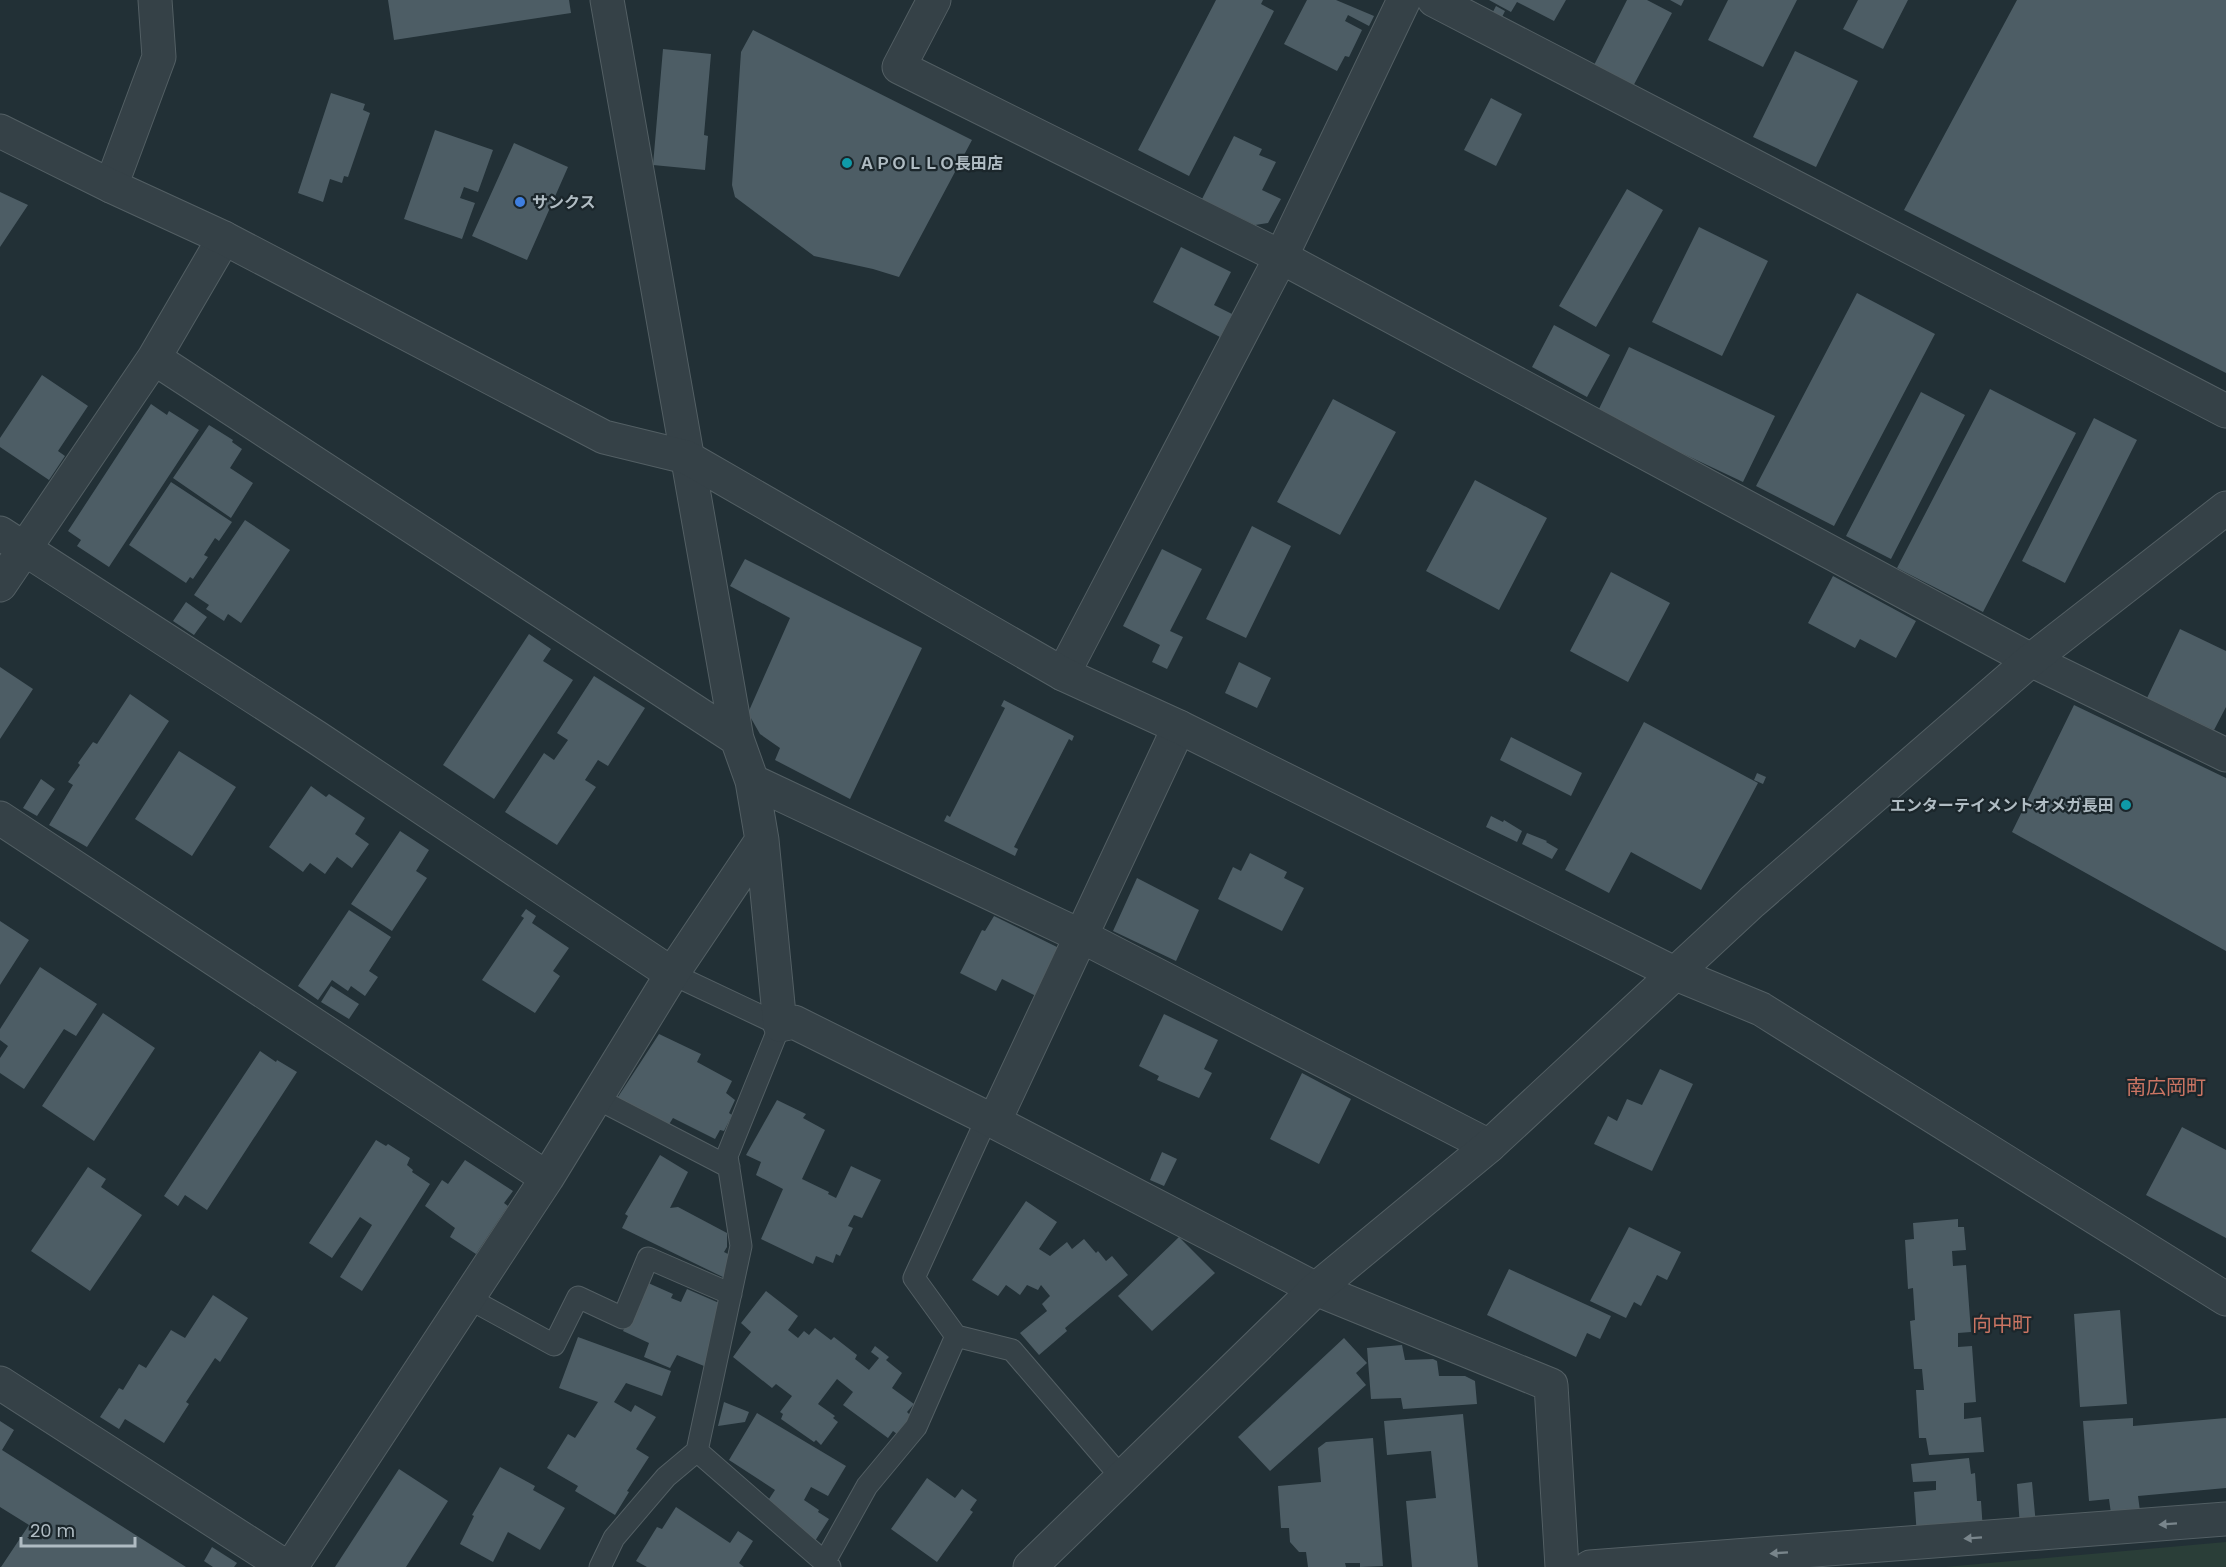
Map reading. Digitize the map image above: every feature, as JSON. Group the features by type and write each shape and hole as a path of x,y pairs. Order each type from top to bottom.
{"street":[{"path":"111,186 159,57 155,0"},
{"path":"607,0 737,739 752,781 762,840 780,1025 794,1022 990,1120 1316,1289 1551,1384 1562,1567"},
{"path":"934,0 899,67 1281,256 2031,660 2226,754"},
{"path":"1062,674 1281,256 1404,0"},
{"path":"1434,0 2226,411"},
{"path":"0,131 224,238 604,437 686,457 1062,674 1179,727 1674,972 1761,1009 2226,1299"},
{"path":"0,585 12,540 154,358 224,238"},
{"path":"154,358 737,739"},
{"path":"1030,1567 1316,1289 1489,1146 1752,902 2031,660 2226,508"},
{"path":"12,540 316,737 672,974"},
{"path":"990,1120 1081,936 1179,727"},
{"path":"752,781 1081,936 1489,1146"},
{"path":"0,818 547,1178"},
{"path":"291,1567 547,1178 672,974 762,840"},
{"path":"0,1383 286,1567"},
{"path":"1590,1567 2226,1519"}],"lane":[{"path":"600,1567 614,1538 666,1477 697,1451 741,1246 727,1156 780,1025 672,974"},
{"path":"596,1098 729,1167"},
{"path":"990,1120 914,1278 957,1336 1012,1350 1122,1478"},
{"path":"468,1298 554,1345 578,1297 623,1318 648,1257 731,1294"},
{"path":"697,1451 827,1565 867,1486 916,1427 957,1336"}],"green space":[{"path":"2226,1542 2226,1567 1945,1567"}],"building":[{"path":"388,0 569,0 571,13 394,40"},
{"path":"1216,0 1263,0 1261,4 1274,11 1189,176 1138,150"},
{"path":"1307,0 1336,0 1374,16 1369,26 1348,15 1345,21 1362,30 1349,57 1345,56 1337,71 1284,44"},
{"path":"1489,0 1566,0 1554,21 1517,2 1511,12"},
{"path":"1627,0 1647,0 1672,13 1630,92 1591,71"},
{"path":"1670,0 1684,0 1681,6"},
{"path":"1728,0 1797,0 1763,67 1708,40"},
{"path":"1858,0 1908,0 1883,49 1843,29"},
{"path":"2017,0 2226,0 2226,373 1904,210"},
{"path":"1496,6 1505,11 1495,31 1485,27"},
{"name":"ＡＰＯＬＬＯ長田店","path":"753,30 972,140 899,277 814,256 735,197 732,185 741,52"},
{"path":"663,49 711,54 704,135 708,136 705,170 653,165"},
{"path":"1795,51 1858,81 1816,167 1753,137"},
{"path":"331,93 365,104 363,110 370,113 348,177 344,176 342,183 330,179 323,202 298,193"},
{"path":"1491,98 1522,114 1496,166 1464,150"},
{"path":"435,130 493,150 478,192 464,187 460,198 475,203 462,239 404,219"},
{"path":"1234,136 1262,149 1259,155 1276,162 1262,190 1281,199 1268,223 1255,225 1202,199"},
{"name":"サンクス","path":"514,143 568,167 527,260 472,236"},
{"path":"1627,189 1663,210 1596,327 1559,306"},
{"path":"0,192 28,205 0,247"},
{"path":"1699,227 1768,261 1722,356 1652,322"},
{"path":"1181,247 1231,272 1214,305 1232,314 1220,337 1153,302"},
{"path":"1857,293 1935,334 1834,526 1756,486"},
{"path":"1554,325 1610,355 1587,397 1532,367"},
{"path":"1629,347 1775,416 1743,482 1597,413"},
{"path":"42,375 88,406 58,451 65,456 49,480 0,447 0,438"},
{"path":"1990,389 2076,433 1983,612 1897,568"},
{"path":"1921,392 1965,415 1891,559 1846,536"},
{"path":"1333,399 1396,432 1340,535 1277,502"},
{"path":"151,404 167,415 169,411 199,430 109,567 77,546 81,540 68,531"},
{"path":"2094,418 2137,440 2065,583 2022,561"},
{"path":"209,425 233,440 232,442 242,449 230,468 253,483 231,518 173,478"},
{"path":"1475,480 1547,518 1499,610 1426,571"},
{"path":"171,482 232,522 219,541 215,538 204,555 208,557 193,579 190,577 186,583 129,545"},
{"path":"245,520 290,550 241,623 228,614 224,621 206,609 209,605 194,595"},
{"path":"1252,526 1291,546 1246,638 1206,619"},
{"path":"1162,549 1202,569 1170,631 1183,637 1167,669 1152,662 1160,645 1123,626"},
{"path":"745,559 922,648 850,799 775,760 780,748 760,734 748,713 790,618 730,586"},
{"path":"1611,572 1670,603 1628,682 1570,651"},
{"path":"1833,576 1916,621 1896,658 1860,639 1855,648 1808,623"},
{"path":"186,602 207,617 194,635 173,621"},
{"path":"2180,629 2226,651 2226,707 2214,730 2147,698"},
{"path":"529,634 551,649 543,661 573,680 494,799 443,765"},
{"path":"1239,662 1271,678 1257,708 1225,693"},
{"path":"0,667 33,689 0,739"},
{"path":"594,676 645,708 608,766 598,760 585,780 596,787 557,845 505,812 544,753 554,760 568,740 557,733"},
{"path":"130,694 169,721 87,847 49,825 73,785 68,782 80,765 78,763 93,742 97,744"},
{"path":"1004,700 1074,736 1072,741 1069,739 1014,847 1018,849 1015,856 944,821 947,815 950,817 1005,708 1001,706"},
{"name":"エンターテイメントオメガ長田","path":"2074,705 2226,778 2226,951 2012,832"},
{"path":"1644,722 1758,783 1701,890 1631,852 1609,893 1565,870"},
{"path":"1511,737 1582,773 1571,796 1500,760"},
{"path":"179,751 236,787 192,856 135,819"},
{"path":"1757,773 1766,777 1763,784 1754,780"},
{"path":"41,779 55,789 37,816 23,808"},
{"path":"311,786 326,797 329,794 365,818 355,834 369,844 352,868 337,857 325,874 310,863 303,872 269,847"},
{"path":"1491,816 1503,822 1504,820 1522,831 1517,842 1486,827"},
{"path":"400,831 429,850 416,871 427,878 392,931 351,904"},
{"path":"1527,833 1547,841 1558,849 1552,859 1522,844"},
{"path":"1250,853 1287,872 1284,878 1304,888 1282,931 1218,899 1233,867 1241,871"},
{"path":"1137,878 1199,910 1176,961 1113,931"},
{"path":"526,909 536,916 532,923 569,948 553,971 560,976 535,1013 482,980 524,918 521,916"},
{"path":"349,910 391,937 369,971 378,977 365,996 351,986 348,991 332,980 318,1000 298,986"},
{"path":"994,916 1063,950 1040,998 1002,979 996,991 960,973 982,930 985,931"},
{"path":"0,921 29,940 0,985"},
{"path":"40,967 97,1004 76,1036 64,1029 24,1089 0,1073 0,1058 8,1046 0,1040 0,1029"},
{"path":"331,986 359,1004 349,1019 321,1002"},
{"path":"103,1013 155,1048 94,1141 42,1106"},
{"path":"1164,1014 1218,1040 1204,1069 1212,1073 1199,1098 1157,1080 1159,1076 1139,1066"},
{"path":"659,1034 701,1054 697,1062 732,1081 726,1093 735,1100 729,1113 732,1115 724,1131 720,1130 715,1139 673,1118 668,1126 616,1100"},
{"path":"260,1051 297,1072 207,1210 185,1195 178,1206 164,1196"},
{"path":"1660,1069 1693,1084 1652,1171 1594,1144 1608,1116 1617,1121 1627,1099 1642,1105"},
{"path":"1302,1073 1351,1099 1319,1164 1270,1139"},
{"path":"777,1100 806,1114 803,1118 825,1130 802,1179 829,1192 828,1194 836,1198 851,1166 881,1180 862,1218 854,1215 848,1226 853,1228 840,1256 836,1254 833,1263 816,1256 813,1264 761,1239 783,1189 756,1175 761,1162 746,1155"},
{"path":"2182,1127 2226,1150 2226,1238 2146,1195"},
{"path":"376,1140 386,1146 388,1144 410,1158 407,1165 413,1170 412,1172 430,1184 362,1291 340,1277 372,1225 360,1217 332,1258 309,1243"},
{"path":"1162,1152 1177,1159 1164,1186 1150,1180"},
{"path":"660,1155 688,1172 670,1208 678,1207 727,1233 727,1247 724,1252 728,1254 729,1280 622,1228 628,1216 625,1214"},
{"path":"465,1160 513,1191 504,1203 508,1206 476,1254 450,1237 455,1228 425,1206 442,1180 448,1184"},
{"path":"88,1167 106,1179 101,1187 142,1215 90,1291 31,1251"},
{"path":"1026,1201 1057,1222 1039,1249 1050,1256 1067,1242 1072,1249 1084,1239 1106,1261 1112,1256 1128,1275 1065,1328 1067,1331 1039,1355 1020,1333 1047,1311 1042,1304 1050,1296 1041,1285 1038,1290 1027,1285 1020,1295 1006,1285 998,1296 972,1280"},
{"path":"1958,1219 1958,1227 1964,1227 1966,1250 1952,1251 1953,1266 1966,1265 1971,1332 1958,1333 1958,1347 1972,1346 1976,1402 1964,1403 1964,1419 1981,1417 1984,1452 1929,1455 1926,1438 1919,1438 1916,1390 1924,1390 1922,1369 1914,1369 1910,1321 1915,1320 1913,1288 1908,1289 1905,1240 1914,1239 1913,1223"},
{"path":"1629,1227 1681,1252 1667,1280 1657,1275 1641,1306 1634,1302 1626,1318 1590,1301"},
{"path":"1179,1237 1215,1273 1152,1331 1118,1296"},
{"path":"1509,1269 1611,1316 1600,1339 1587,1333 1576,1357 1487,1315"},
{"path":"646,1282 673,1294 671,1298 681,1302 687,1289 726,1306 721,1325 704,1366 677,1355 670,1368 644,1357 649,1343 623,1331"},
{"path":"766,1291 798,1316 788,1330 798,1338 804,1331 809,1335 815,1328 831,1340 834,1337 857,1355 855,1359 869,1370 879,1358 871,1352 875,1346 889,1357 886,1360 902,1373 892,1388 914,1404 907,1412 911,1416 897,1434 893,1431 888,1438 843,1405 853,1392 837,1379 818,1404 835,1416 833,1418 838,1422 821,1445 781,1419 783,1414 780,1412 792,1396 776,1384 772,1388 733,1357 751,1332 741,1323"},
{"path":"213,1295 248,1318 220,1362 215,1358 186,1402 189,1404 164,1443 125,1419 119,1429 100,1417 119,1388 123,1390 139,1364 146,1368 171,1330 185,1338"},
{"path":"2120,1310 2127,1404 2080,1407 2074,1314"},
{"path":"578,1337 671,1371 662,1396 626,1383 614,1402 631,1412 635,1405 656,1417 636,1449 649,1457 615,1515 575,1491 578,1486 547,1468 568,1434 575,1438 598,1402 559,1388"},
{"path":"1344,1338 1367,1363 1356,1373 1366,1385 1270,1471 1238,1437"},
{"path":"1402,1345 1405,1360 1433,1359 1437,1361 1439,1376 1465,1376 1475,1381 1477,1404 1403,1409 1401,1398 1371,1399 1367,1348"},
{"path":"724,1402 749,1412 745,1422 718,1426"},
{"path":"757,1413 846,1466 828,1496 811,1487 804,1500 829,1519 815,1541 765,1505 775,1490 729,1460"},
{"path":"1463,1414 1478,1567 1412,1567 1406,1501 1436,1498 1431,1451 1387,1455 1384,1421"},
{"path":"2133,1418 2133,1426 2226,1418 2226,1488 2138,1496 2141,1519 2112,1521 2109,1499 2089,1501 2083,1421"},
{"path":"0,1421 14,1430 2,1450 186,1567 1,1567 29,1525 0,1507"},
{"path":"1373,1438 1383,1566 1360,1567 1360,1563 1345,1563 1346,1567 1308,1567 1306,1552 1299,1552 1290,1542 1289,1528 1281,1528 1278,1486 1321,1482 1318,1448 1326,1442"},
{"path":"1969,1458 1971,1474 1975,1473 1977,1501 1981,1501 1983,1531 1917,1537 1914,1492 1936,1490 1936,1481 1913,1482 1911,1464"},
{"path":"500,1467 535,1486 533,1490 565,1508 540,1550 508,1532 493,1562 460,1544 474,1516 472,1515"},
{"path":"399,1469 448,1501 406,1567 335,1567"},
{"path":"927,1478 955,1498 962,1489 977,1500 970,1510 973,1512 937,1562 891,1529"},
{"path":"2032,1482 2036,1525 2020,1527 2017,1484"},
{"path":"676,1507 730,1543 738,1531 753,1541 739,1563 744,1567 647,1567 636,1561 657,1527 662,1529"},
{"path":"212,1547 237,1563 234,1567 213,1567 204,1561"}],"place":[{"name":"ＡＰＯＬＬＯ長田店","path":"847,163"},
{"name":"サンクス","path":"520,202"},
{"name":"エンターテイメントオメガ長田","path":"2126,805"}],"district":[{"name":"南広岡町","path":"2166,1087"},
{"name":"向中町","path":"2002,1324"}]}
